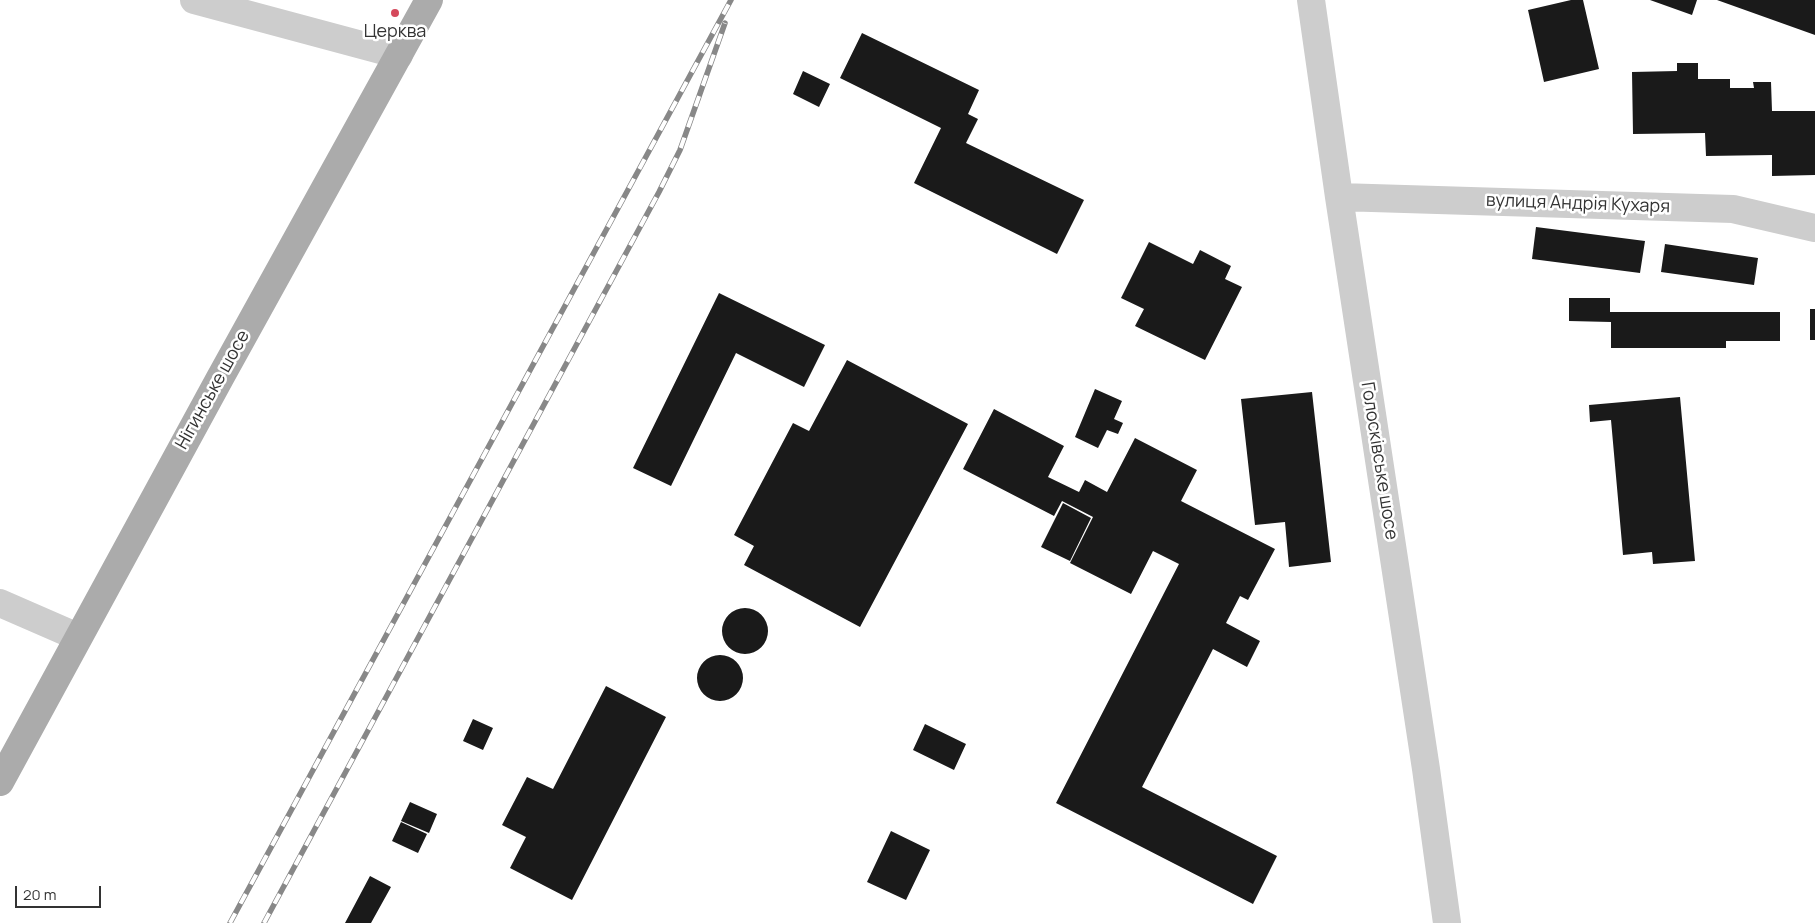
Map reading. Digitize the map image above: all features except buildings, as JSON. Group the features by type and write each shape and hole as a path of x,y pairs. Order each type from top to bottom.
{"main road":[{"name":"Нігинське шосе","path":"0,782 429,0"}],"street":[{"path":"194,0 399,54"},
{"name":"Голосківське шосе","path":"1311,0 1426,769 1447,923"},
{"name":"вулиця Андрія Кухаря","path":"1339,197 1732,209 1815,228"},
{"path":"0,603 78,637"}],"railway":[{"path":"230,923 731,0"},
{"path":"264,923 659,192 680,150 725,23"}],"place":[{"name":"Церква","path":"395,13"}]}
